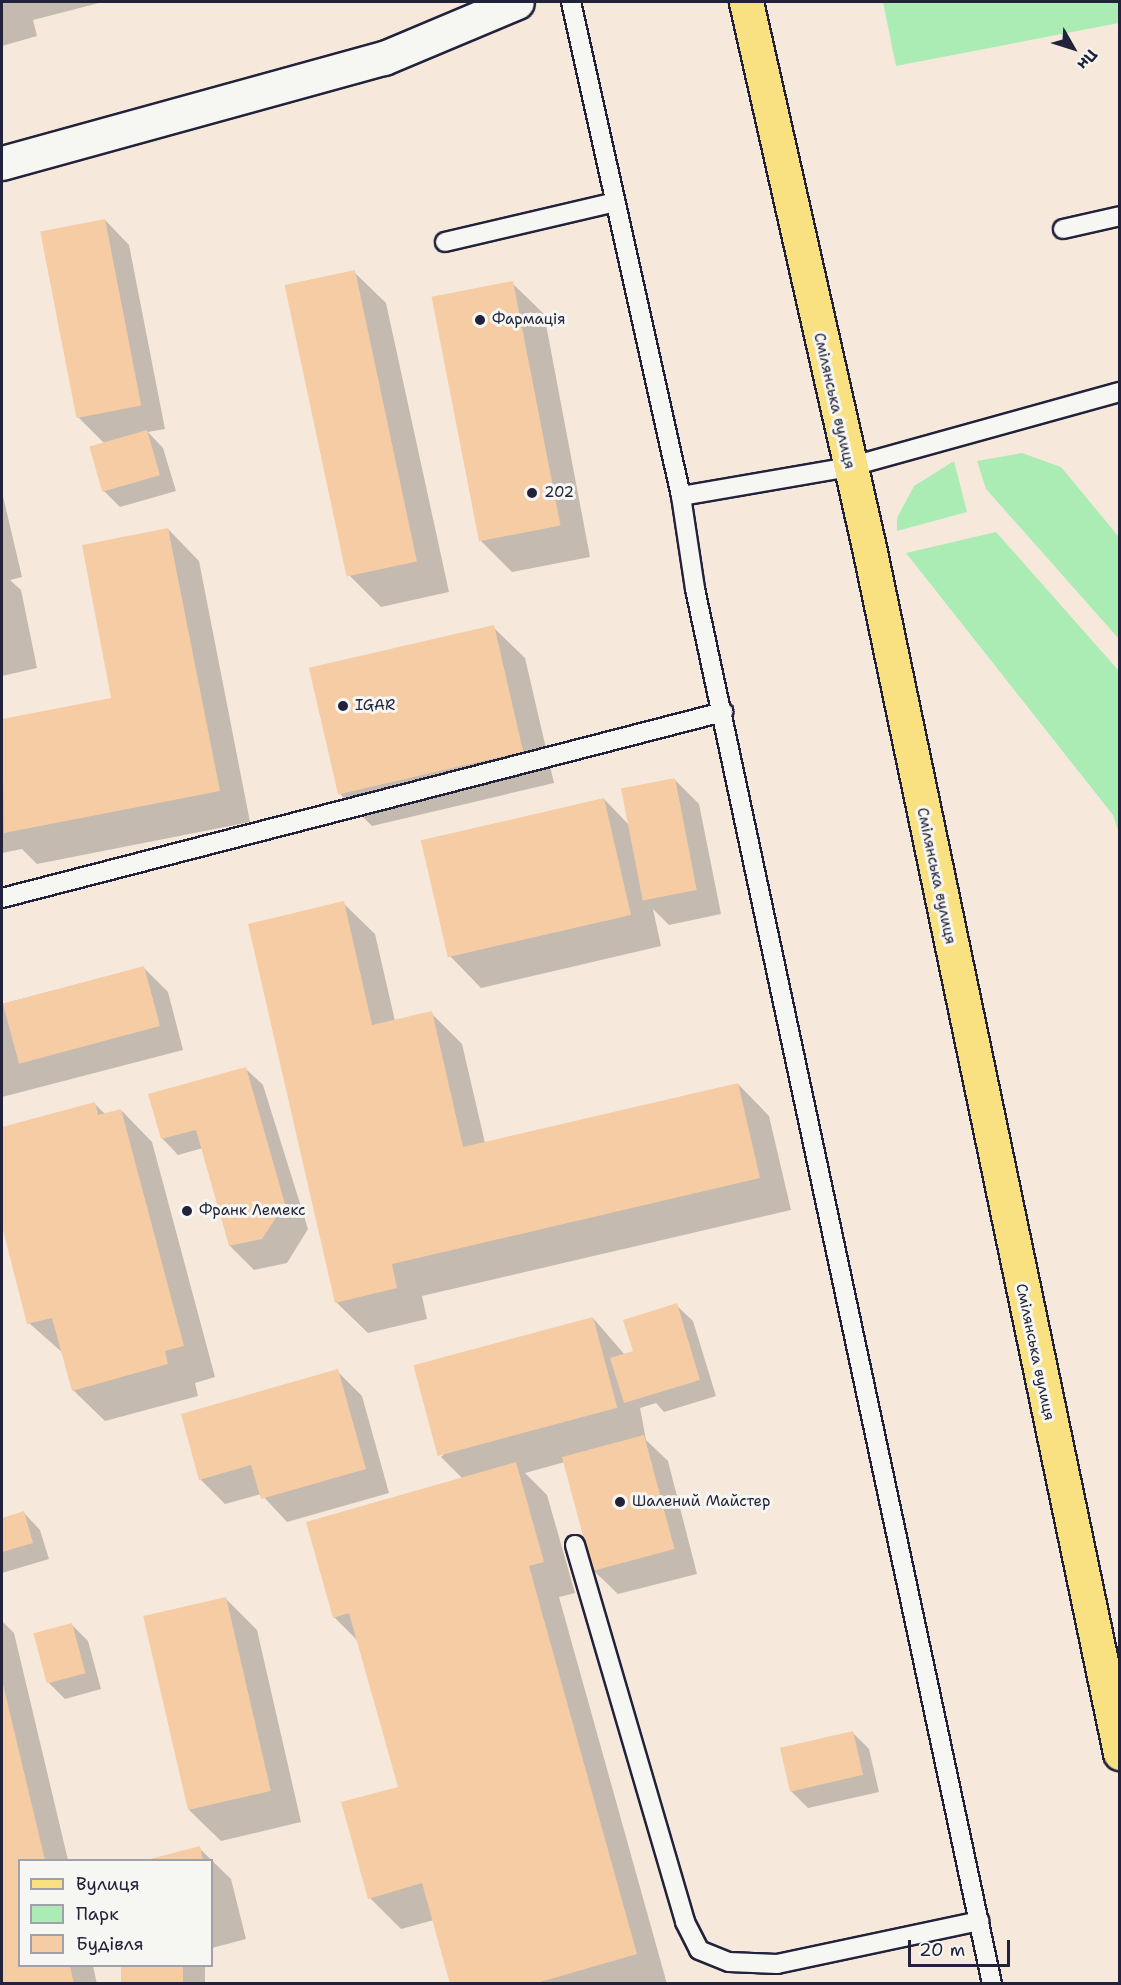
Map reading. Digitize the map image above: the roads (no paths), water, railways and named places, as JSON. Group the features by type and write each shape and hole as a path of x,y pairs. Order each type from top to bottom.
{"main road":[{"name":"Смілянська вулиця","path":"746,2 849,467 1119,1753"}],"street":[{"path":"2,163 384,58 517,2"}],"lane":[{"path":"571,2 681,496 695,589 993,1983"},
{"path":"445,242 615,202"},
{"path":"1063,230 1119,216"},
{"path":"681,496 849,467 1119,392"},
{"path":"2,898 723,712"},
{"path":"575,1545 685,1922 699,1950 729,1962 777,1964 979,1921"}],"place":[{"name":"Фармація","path":"480,320"},
{"name":"202","path":"532,493"},
{"name":"IGAR","path":"343,706"},
{"name":"Франк Лемекс","path":"187,1211"},
{"name":"Шалений Майстер","path":"620,1502"}]}
